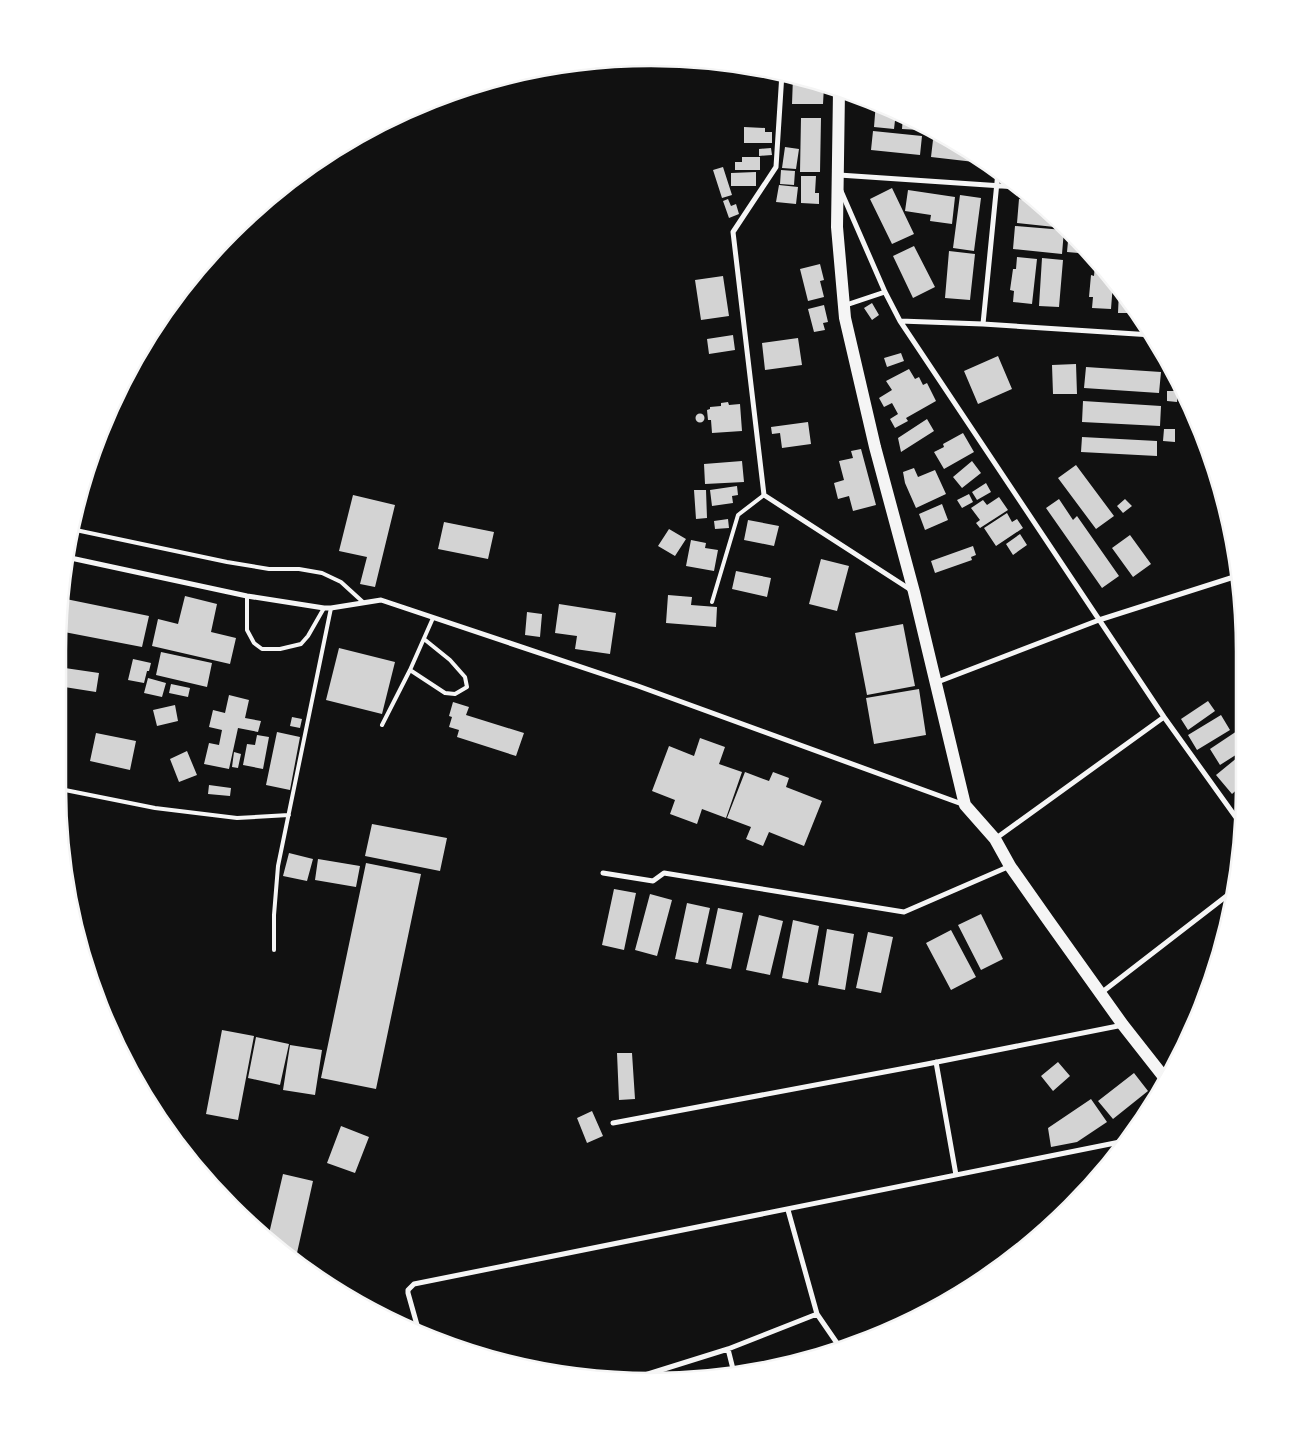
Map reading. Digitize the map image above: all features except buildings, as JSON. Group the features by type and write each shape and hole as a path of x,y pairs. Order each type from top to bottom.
{"main road":[{"path":"839,97 837,227 844,318 875,447 914,592 965,805 995,839 1010,866 1123,1025 1161,1073"}],"street":[{"path":"782,81 776,167 733,232 764,496 914,592"},
{"path":"1006,186 839,180 885,292 900,321 1164,717 1235,815"},
{"path":"983,324 997,180"},
{"path":"844,306 885,292"},
{"path":"900,321 1142,333"},
{"path":"74,559 247,596 324,608 381,600 638,686 965,805"},
{"path":"935,683 1099,620 1231,578"},
{"path":"995,839 1164,717"},
{"path":"603,873 653,881 664,873 904,912 1010,866"},
{"path":"1101,993 1226,897"},
{"path":"613,1123 1123,1025"},
{"path":"936,1062 956,1175"},
{"path":"417,1323 408,1293 408,1290 414,1284 1116,1143"},
{"path":"788,1210 817,1314 837,1343"},
{"path":"651,1373 728,1349 817,1314"},
{"path":"728,1349 733,1367"}],"lane":[{"path":"712,602 738,515 764,496"},
{"path":"79,531 227,562 269,569 322,573 341,582 364,603"},
{"path":"247,596 247,630 254,643 262,649 280,649 301,644 308,636 324,608"},
{"path":"274,950 274,915 278,866 331,608"},
{"path":"382,725 434,618"},
{"path":"410,670 445,692 455,694 467,687 465,678 450,660 424,638"},
{"path":"66,790 155,808 237,818 289,815"}]}
